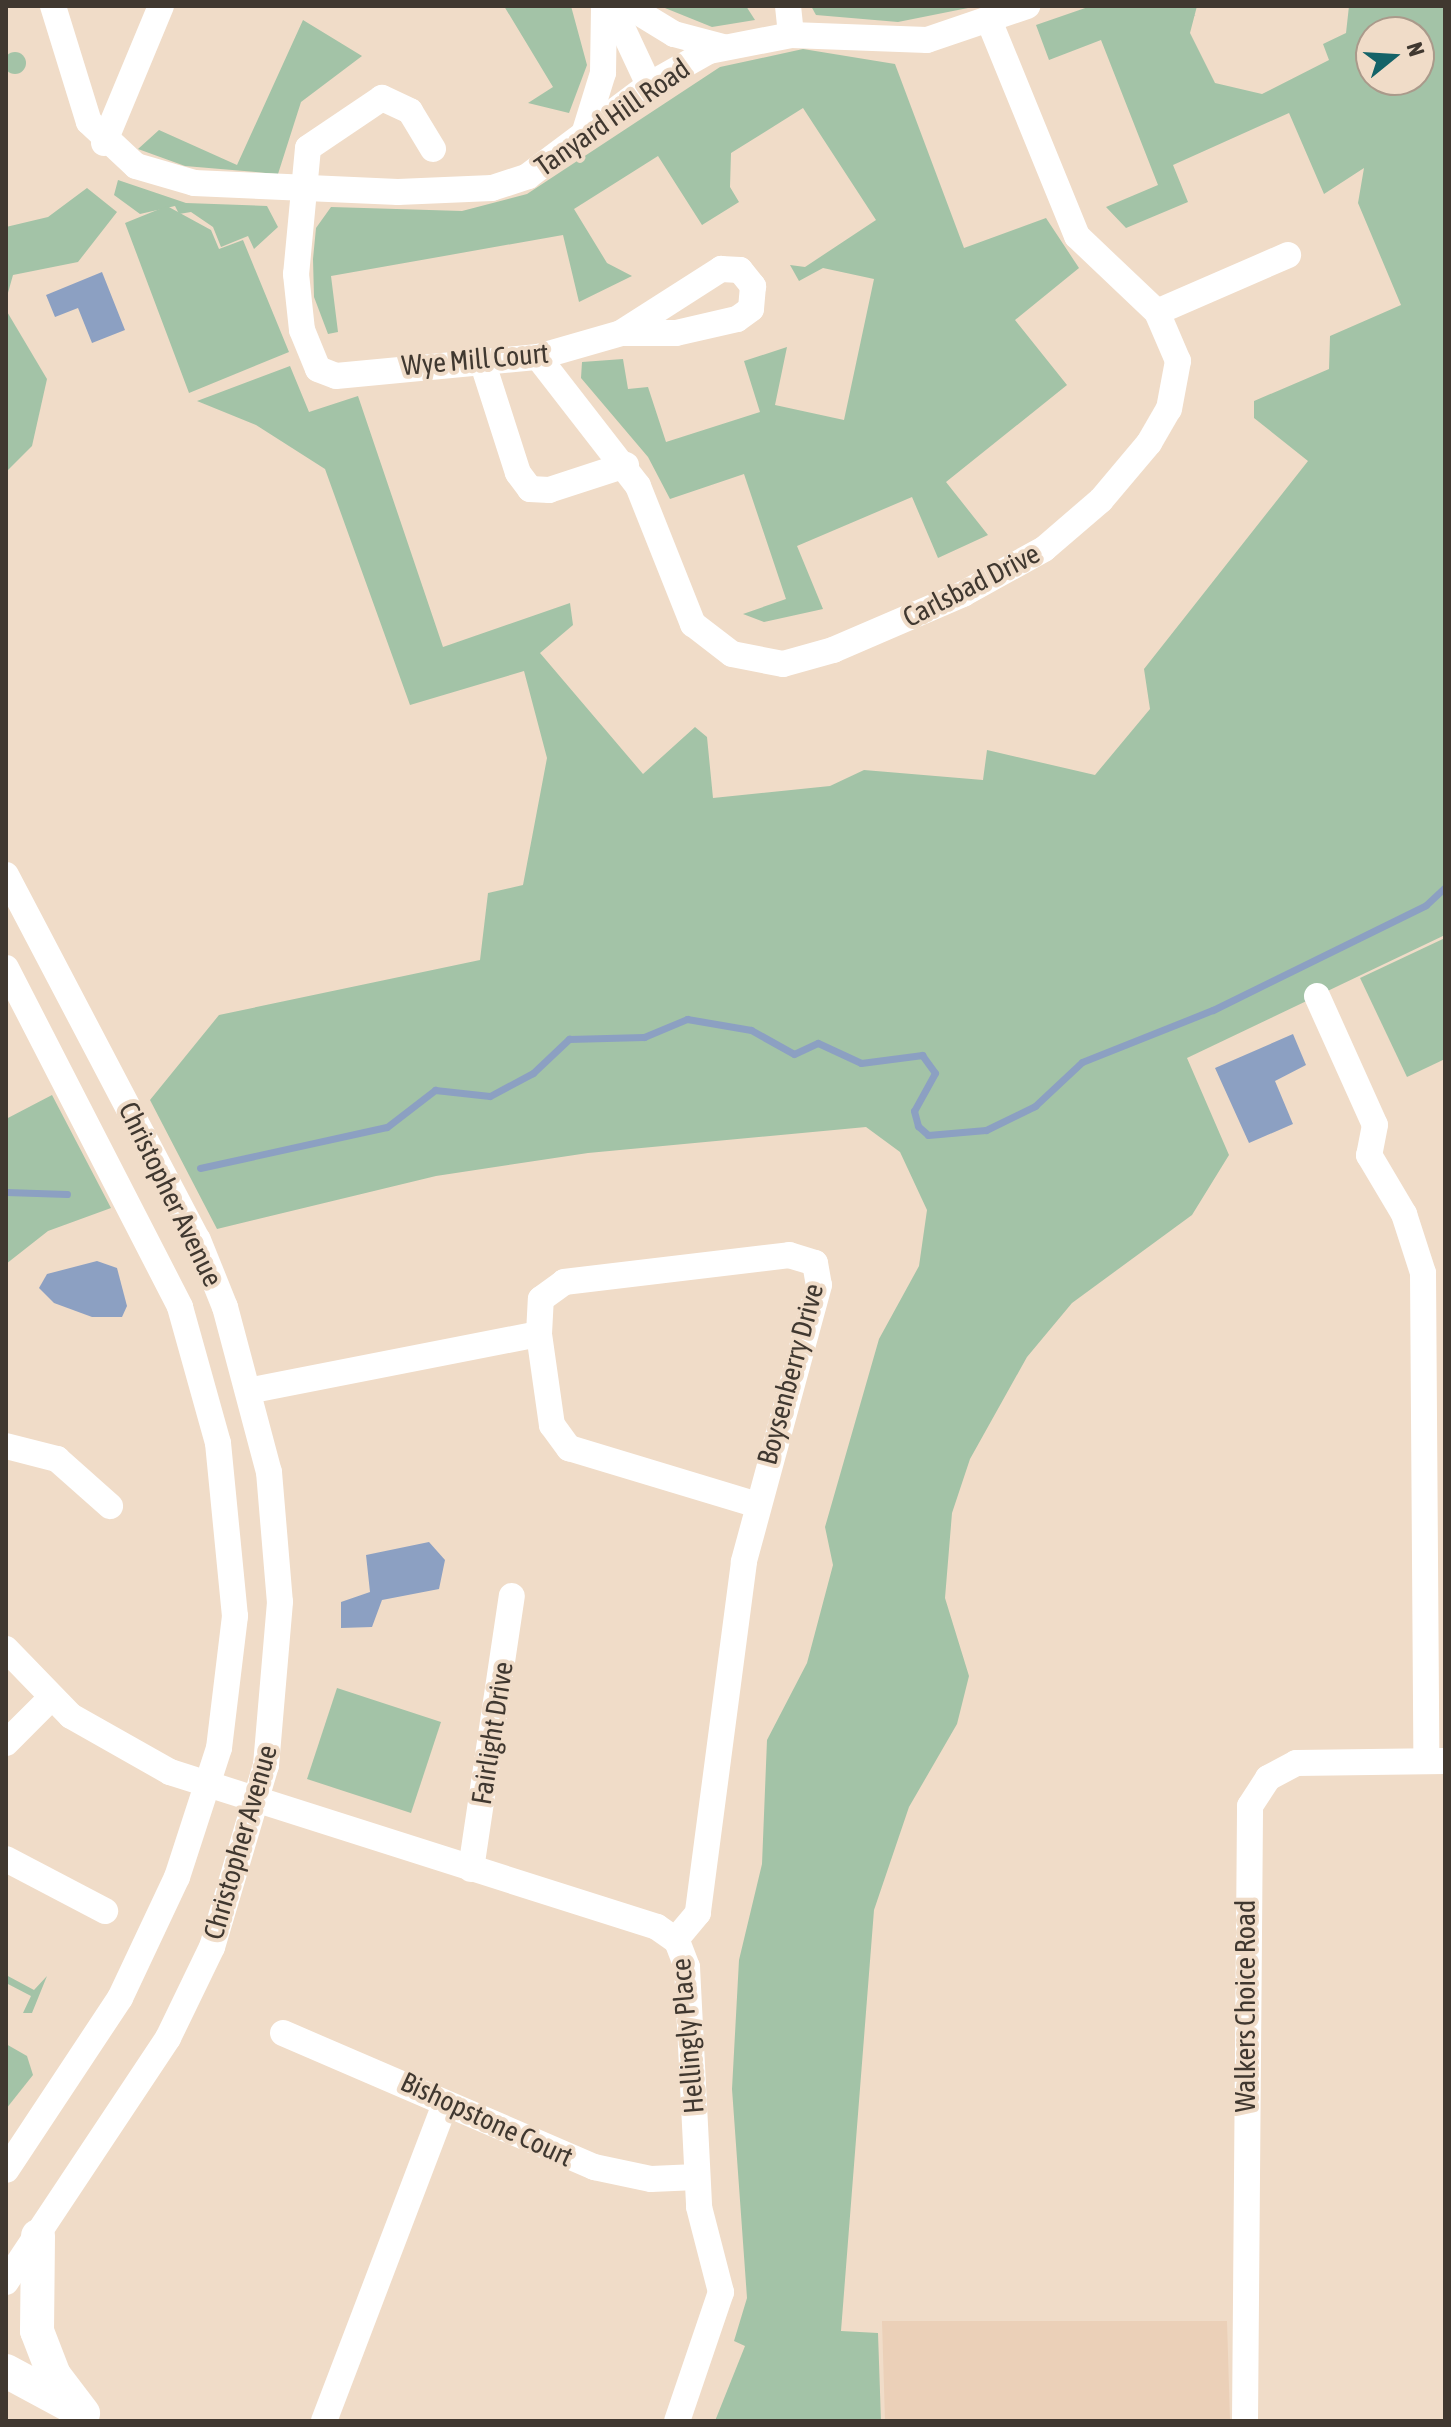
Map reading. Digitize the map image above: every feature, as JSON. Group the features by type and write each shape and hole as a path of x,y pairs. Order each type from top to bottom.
{"main road":[{"path":"38,2236 37,2331 54,2375 90,2417"},
{"path":"6,2371 90,2417"}],"street":[{"path":"53,6 71,82 104,143"},
{"path":"104,143 161,6"},
{"path":"585,133 603,73 604,6"},
{"path":"612,6 649,85"},
{"path":"628,6 674,34 723,47"},
{"path":"788,6 791,35"},
{"name":"Tanyard Hill Road","path":"104,143 164,178 301,189 492,188 528,176 649,85 723,47 791,35 901,42 990,23 1027,6"},
{"name":"Carlsbad Drive","path":"538,357 626,465 693,624 732,654 803,661 1015,567 1101,500 1155,435 1177,388 1174,346 1157,312 1077,236 990,23"},
{"path":"301,189 311,143 382,98 410,111 433,149"},
{"name":"Wye Mill Court","path":"301,189 298,307 308,352 326,374 483,364 538,357 621,333"},
{"path":"1157,312 1288,255"},
{"path":"483,364 518,473 530,489 549,490 626,465"},
{"name":"Christopher Avenue","path":"6,875 198,1240 253,1390 269,1472 280,1602 276,1698 257,1802 212,1947 168,2038 6,2282"},
{"name":"Christopher Avenue","path":"6,968 155,1253 201,1371 227,1501 235,1616 209,1787 177,1877 120,1998 6,2170"},
{"path":"1317,996 1375,1125 1369,1155 1404,1214 1423,1273 1435,1761"},
{"name":"Boysenberry Drive","path":"539,1334 541,1299 564,1282 810,1258 819,1285 755,1504 721,1700 700,1904 676,1939"},
{"path":"253,1390 539,1334 552,1425 569,1448 755,1504"},
{"path":"6,1446 57,1459 110,1506"},
{"name":"Fairlight Drive","path":"471,1869 512,1596"},
{"name":"Hellingly Place","path":"6,1649 50,1699 134,1755 209,1787 657,1927 676,1939 687,1967 697,2177 721,2306 677,2421"},
{"path":"6,1743 50,1699"},
{"name":"Walkers Choice Road","path":"1245,2421 1250,1806 1268,1778 1296,1763 1435,1761"},
{"path":"6,1859 105,1911"},
{"name":"Bishopstone Court","path":"283,2033 418,2086 444,2106 615,2174 697,2177"},
{"path":"324,2421 444,2106"}],"shaded area":[{"path":"882,2321 1227,2321 1230,2421 885,2421"}],"green space":[{"path":"504,6 571,6 587,65 569,113 528,103 553,87"},
{"path":"660,6 746,6 755,20 712,27"},
{"path":"811,6 978,6 898,22 816,15"},
{"path":"1091,6 1197,6 1190,33 1215,83 1262,94 1329,60 1323,44 1346,33 1349,6 1445,6 1445,935 1187,1058 1229,1155 1192,1215 1072,1303 1027,1357 970,1459 952,1513 945,1598 969,1676 957,1724 909,1807 874,1910 841,2331 878,2333 881,2421 715,2421 745,2346 734,2341 747,2298 732,2089 739,1960 762,1864 767,1740 807,1663 833,1565 825,1527 879,1339 919,1266 927,1210 900,1152 866,1127 588,1153 436,1176 217,1229 150,1100 219,1015 480,960 488,893 523,885 547,758 524,671 410,705 325,469 256,425 197,401 290,366 309,412 358,396 443,647 570,603 573,625 540,653 643,774 695,727 707,737 713,798 830,786 864,770 983,780 987,750 1095,775 1150,709 1144,669 1308,461 1254,418 1254,401 1329,369 1330,336 1401,305 1358,203 1364,168 1324,194 1289,113 1173,165 1188,202 1126,228 1106,207 1158,185 1101,40 1049,60 1036,25"},
{"path":"303,20 362,56 301,102 278,174 185,166 138,149 159,130 237,165"},
{"path":"803,49 895,64 964,248 1046,218 1079,268 1015,320 1067,385 946,482 988,535 938,558 912,497 797,546 823,609 764,622 743,614 786,599 744,474 670,499 648,457 581,378 582,362 623,359 628,389 648,387 666,442 760,412 744,361 787,347 775,405 844,420 874,279 823,268 799,281 790,265 805,267 876,220 803,108 731,153 730,187 739,202 702,225 658,156 574,209 607,263 632,276 579,302 563,235 331,276 338,332 328,334 314,297 313,259 316,228 331,207 462,211 527,194 720,67"},
{"path":"11,52 19,52 26,63 19,74 11,74 4,67 4,59"},
{"path":"118,180 186,203 267,206 278,227 254,249 248,236 221,247 213,227 191,212 179,214 175,206 140,214 114,195"},
{"path":"87,188 117,212 78,262 13,275 6,300 6,227 48,217"},
{"path":"167,206 211,230 219,249 243,240 289,352 189,393 125,223"},
{"path":"6,310 47,379 32,446 6,472"},
{"path":"1445,938 1445,1059 1407,1077 1360,978"},
{"path":"52,1095 111,1208 48,1231 6,1264 6,1119"},
{"path":"337,1688 441,1722 411,1813 307,1779"},
{"path":"6,1975 34,1990 47,1976 32,2013 23,2013 31,1996 6,1983"},
{"path":"6,2044 27,2056 33,2075 6,2109"}],"water":[{"path":"102,272 125,330 92,343 78,308 55,317 46,295"},
{"path":"1293,1034 1306,1065 1275,1081 1293,1124 1249,1143 1215,1068"},
{"path":"97,1261 117,1268 127,1306 122,1317 92,1317 54,1303 39,1288 47,1274"},
{"path":"429,1542 445,1560 439,1589 382,1600 372,1627 341,1628 341,1602 370,1592 366,1555"}],"waterway":[{"path":"200,1168 387,1127 435,1090 490,1096 533,1073 569,1039 644,1037 687,1019 751,1030 794,1054 818,1043 861,1063 922,1055 935,1073 914,1111 918,1126 928,1135 986,1130 1035,1106 1082,1062 1213,1010 1426,905 1445,887"},
{"path":"6,1192 67,1194"}]}
